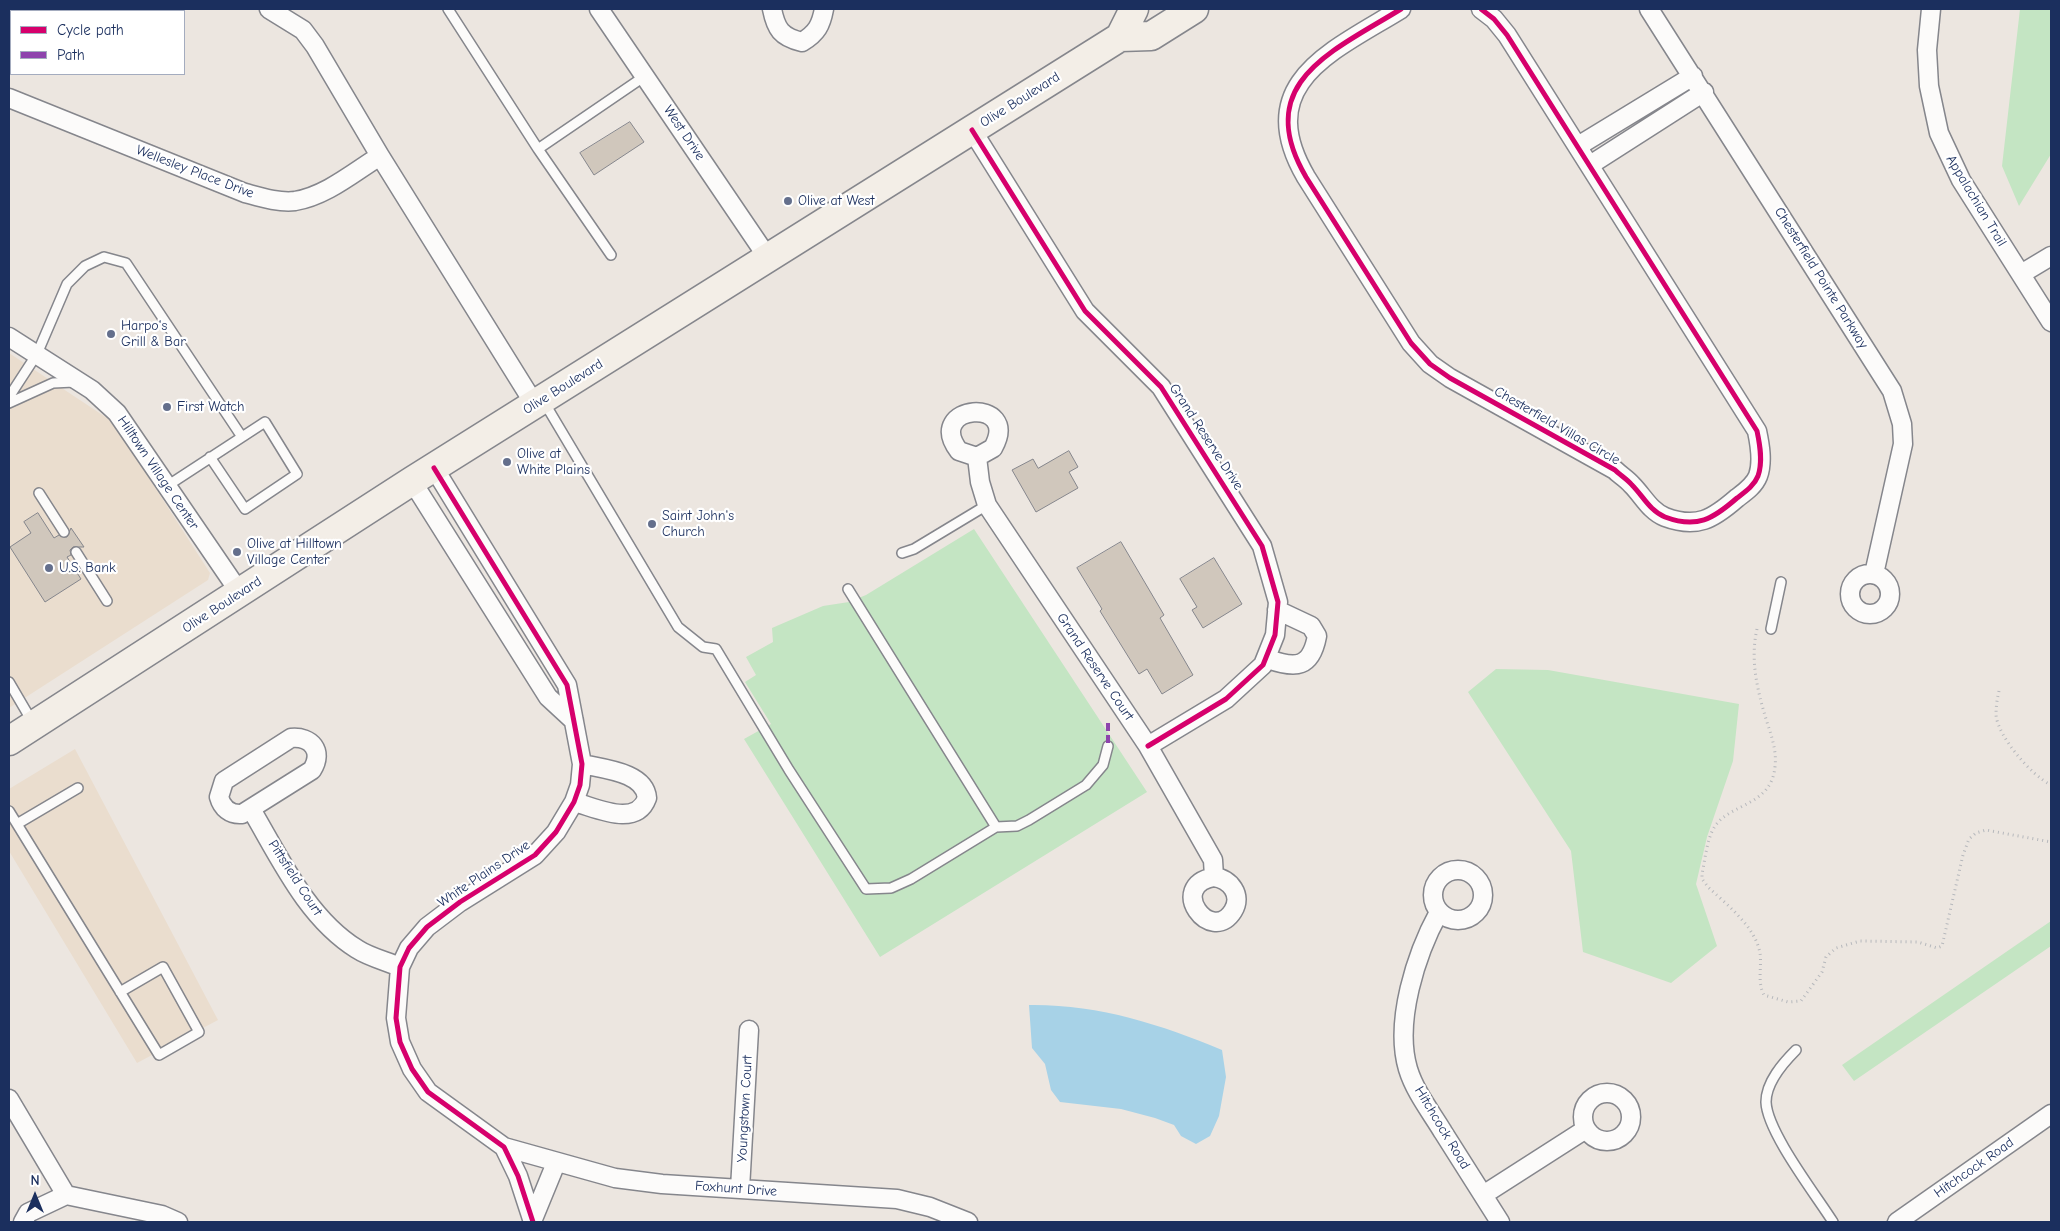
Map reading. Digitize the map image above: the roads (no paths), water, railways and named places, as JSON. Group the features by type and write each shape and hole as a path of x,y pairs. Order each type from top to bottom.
{"main road":[{"path":"1134,9 1120,37 1151,36 1194,9"},
{"name":"Olive Boulevard","path":"9,741 423,475 1120,37"}],"street":[{"path":"268,9 286,17 302,30 315,46 380,156 539,402"},
{"name":"West Drive","path":"600,9 768,258"},
{"path":"772,9 775,25 788,39 802,42 814,35 821,22 824,9"},
{"name":"Chesterfield Villas Circle","path":"1401,9 1332,51 1312,66 1300,82 1288,110 1287,135 1293,156 1411,344 1430,364 1450,378 1615,470 1632,484 1652,509 1662,516 1677,521 1705,521 1717,515 1752,487 1758,475 1760,451 1757,431 1507,35 1494,19 1482,9"},
{"name":"Chesterfield Pointe Parkway","path":"1649,9 1694,76 1892,391 1902,424 1903,444 1874,574"},
{"name":"Appalachian Trail","path":"1931,9 1927,50 1929,86 1940,133 1961,180 2051,322"},
{"path":"1578,146 1694,76"},
{"path":"1590,165 1704,92"},
{"name":"Wellesley Place Drive","path":"9,98 245,193 270,199 294,201 319,193 380,156"},
{"name":"Grand Reserve Drive","path":"972,130 1085,311 1161,387 1257,538 1265,555 1278,602 1275,635 1268,659 1226,699 1148,746"},
{"path":"2021,274 2051,256"},
{"name":"Hilltown Village Center","path":"9,337 80,383 117,414 240,593"},
{"name":"Grand Reserve Court","path":"977,457 980,482 987,505 1148,746 1213,860 1214,877"},
{"path":"423,475 548,697 574,722"},
{"name":"White Plains Drive","path":"423,475 567,685 582,764 580,785 574,802 556,832 535,855 460,902 427,927 409,948 400,967 396,1018 400,1042 412,1069 428,1092 504,1147 518,1176 533,1221"},
{"path":"1268,659 1285,665 1299,664 1309,659 1317,636 1311,626 1277,610"},
{"path":"291,738 306,739 312,743 317,758 312,770 251,809 236,814 225,808 219,797 224,781 291,738"},
{"path":"574,802 629,815 640,811 647,798 644,785 637,779 582,764"},
{"name":"Pittsfield Court","path":"251,809 292,878 328,927 359,951 400,967"},
{"name":"Hitchcock Road","path":"1439,912 1427,934 1413,979 1404,1017 1403,1043 1409,1070 1421,1097 1500,1222"},
{"name":"Youngstown Court","path":"740,1189 749,1030"},
{"path":"9,1099 66,1195"},
{"name":"Hitchcock Road","path":"1896,1222 2051,1114"},
{"path":"1483,1195 1586,1129"},
{"name":"Foxhunt Drive","path":"504,1147 615,1178 662,1184 897,1199 930,1207 968,1222"},
{"path":"533,1221 556,1163"},
{"path":"24,1222 28,1213 66,1195 162,1215 178,1222"}],"lane":[{"path":"448,9 538,149 611,255"},
{"path":"538,149 645,76"},
{"path":"9,397 37,354 67,284 86,266 104,257 126,263 242,437"},
{"path":"9,403 53,383 66,381 80,383"},
{"path":"539,402 678,627 703,647 716,648 789,770 866,889 891,888 911,879 996,828 1017,826 1086,785 1103,765 1108,746"},
{"path":"167,486 210,457 265,422 297,474 245,509 210,457"},
{"path":"39,493 64,532"},
{"path":"902,554 914,550 987,505"},
{"path":"76,552 107,601"},
{"path":"1771,629 1781,582"},
{"path":"848,590 996,828"},
{"path":"9,682 34,725"},
{"path":"17,824 78,788"},
{"path":"9,811 120,992 159,1055 199,1032 163,968 120,992"},
{"path":"1796,1050 1775,1075 1766,1101 1769,1117 1771,1125 1833,1222"}],"water":[{"path":"1029,1005 1079,1008 1128,1017 1222,1050 1226,1077 1219,1116 1210,1136 1196,1144 1181,1136 1174,1125 1155,1118 1121,1109 1060,1102 1051,1090 1045,1064 1032,1048"}],"place":[{"name":"Olive at West","path":"788,201"},
{"name":"Harpo's Grill & Bar","path":"111,334"},
{"name":"First Watch","path":"167,407"},
{"name":"Olive at White Plains","path":"507,462"},
{"name":"Saint John's Church","path":"652,524"},
{"name":"Olive at Hilltown Village Center","path":"237,552"},
{"name":"U.S. Bank","path":"49,568"}]}
